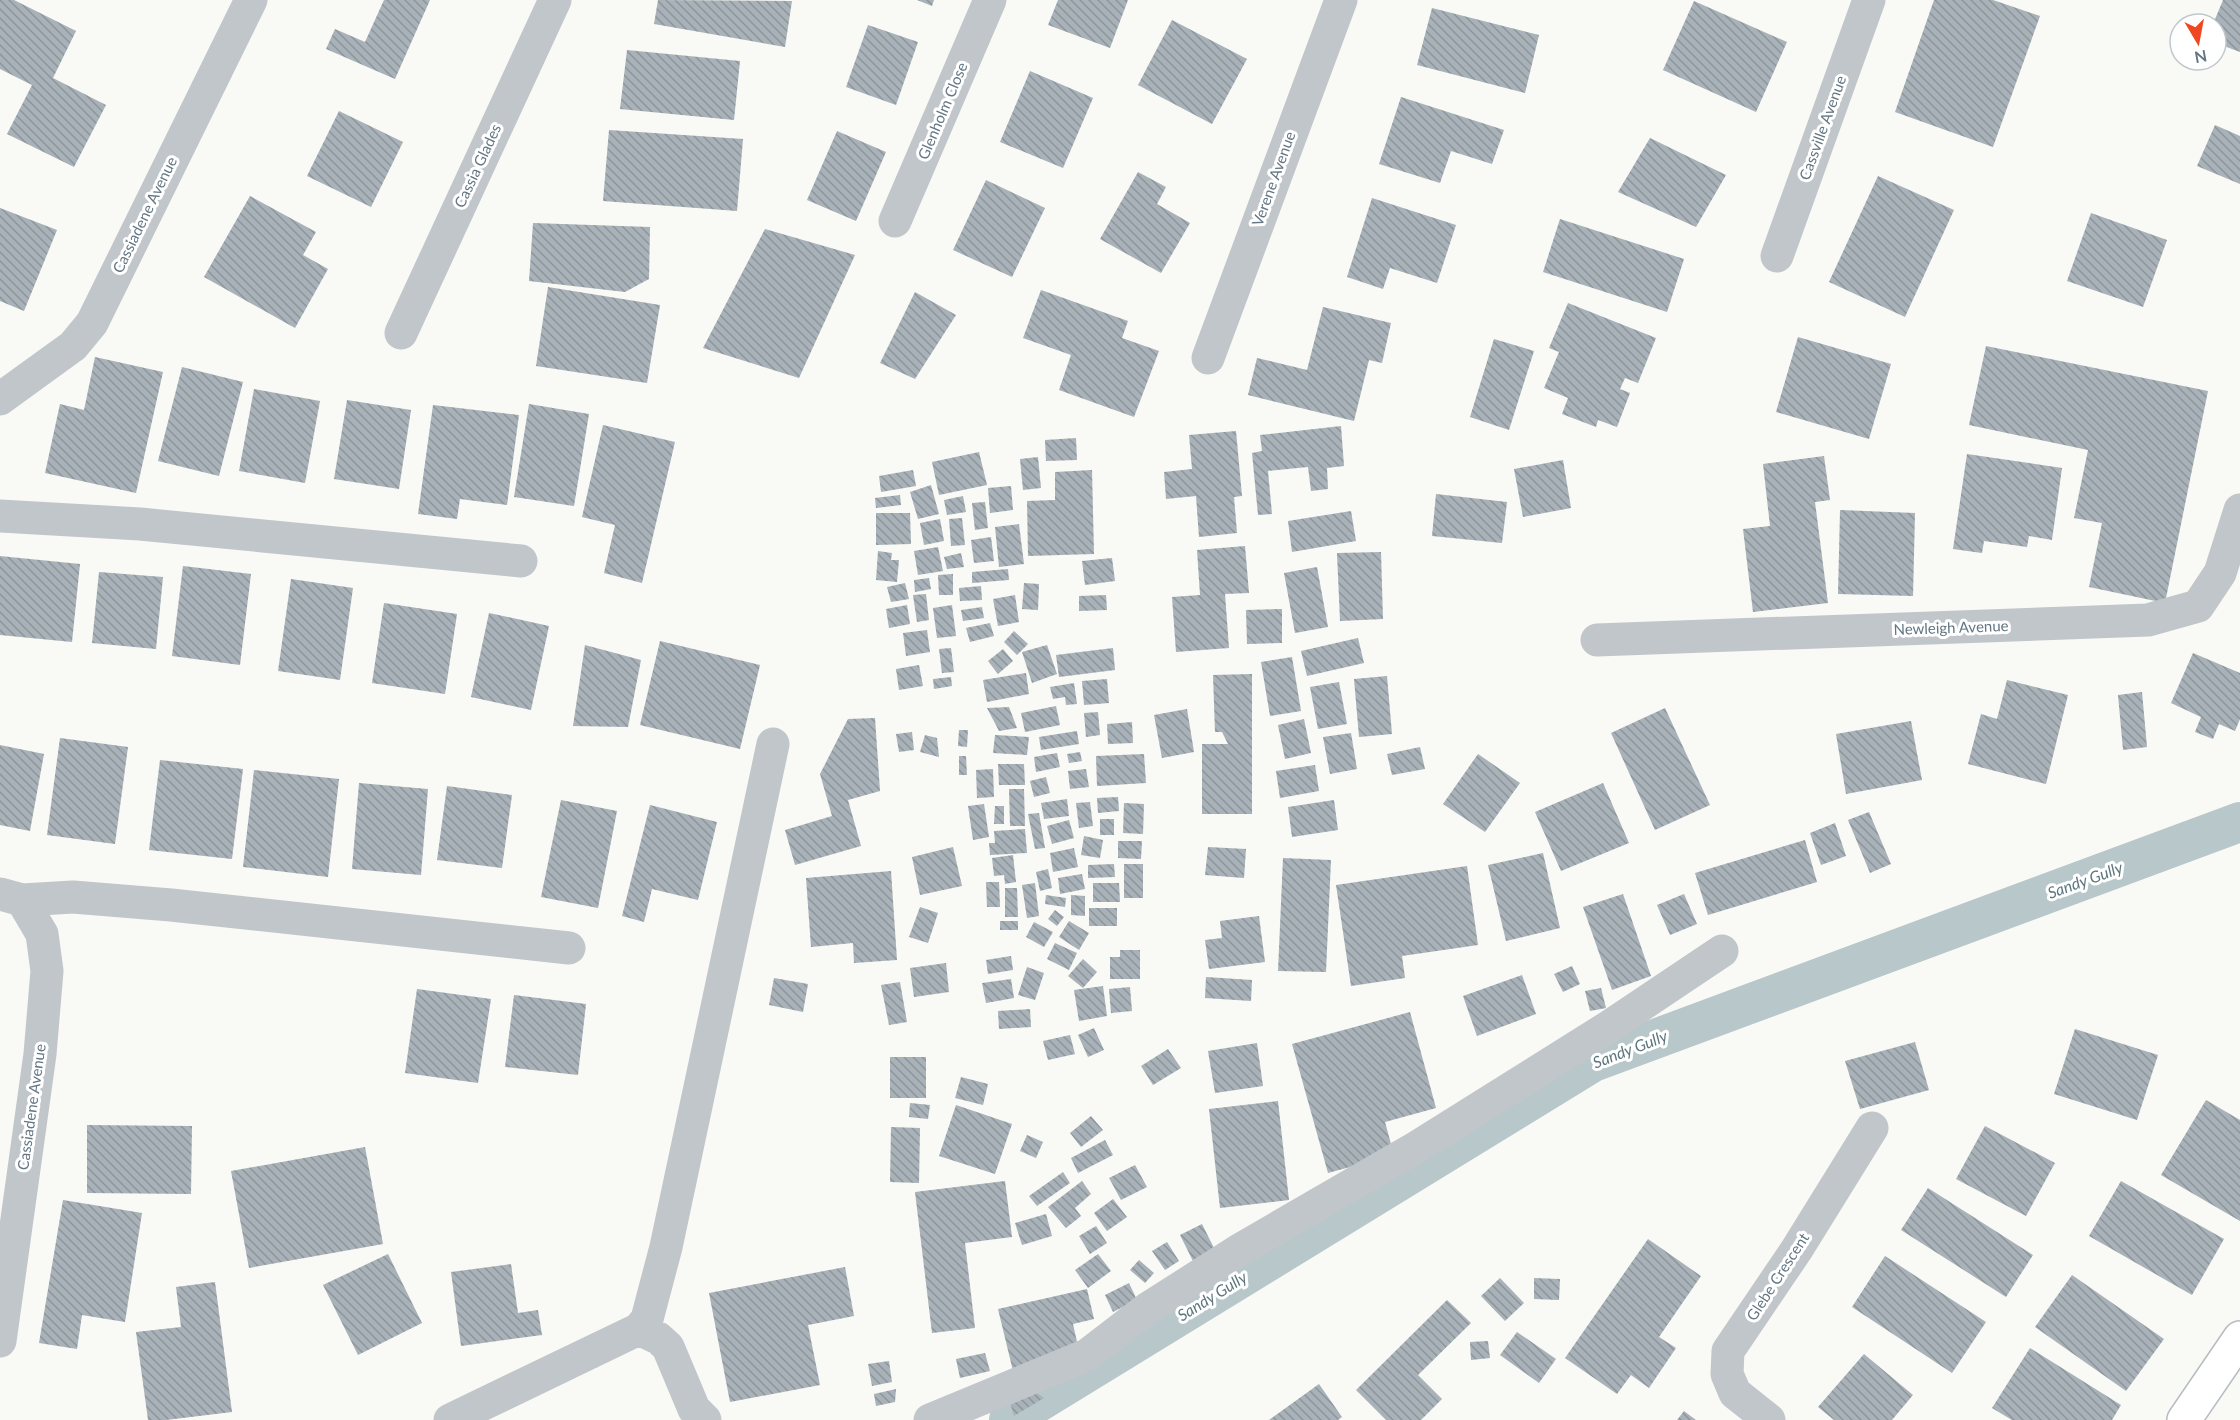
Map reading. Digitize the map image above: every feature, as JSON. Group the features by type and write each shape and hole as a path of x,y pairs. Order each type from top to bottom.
{"main road":[{"path":"2184,1420 2240,1338"}],"street":[{"name":"Cassiadene Avenue","path":"0,399 73,346 92,323 250,0"},
{"name":"Cassia Glades","path":"401,333 555,0"},
{"name":"Glenholm Close","path":"895,221 990,0"},
{"name":"Verene Avenue","path":"1208,358 1341,0"},
{"name":"Cassville Avenue","path":"1777,256 1869,0"},
{"name":"Newleigh Avenue","path":"1597,640 2148,620 2198,606 2220,573 2240,510"},
{"path":"0,516 140,524 521,561"},
{"path":"450,1420 639,1329 647,1319 666,1247 773,744"},
{"name":"Cassiadene Avenue","path":"0,1341 40,1054 47,971 42,934 11,897"},
{"path":"11,897 117,900 569,948"},
{"path":"930,1420 1087,1356 1157,1303 1241,1249 1427,1141 1610,1026 1722,951"},
{"name":"Glebe Crescent","path":"1769,1420 1735,1393 1727,1374 1728,1351 1797,1249 1872,1128"},
{"path":"639,1329 658,1338 668,1347 694,1409 705,1420"}],"building":[{"path":"0,0 14,0 76,31 53,78 106,105 74,167 7,134 32,85 0,69"},
{"path":"384,0 430,0 395,79 326,49 335,29 365,42"},
{"path":"658,0 792,1 785,47 654,24"},
{"path":"917,0 934,0 932,6"},
{"path":"1058,0 1128,0 1110,48 1048,25"},
{"path":"1934,0 1993,0 2040,16 1993,147 1895,112"},
{"path":"2223,0 2240,0 2240,52 2228,48 2228,12 2218,12"},
{"path":"1694,1 1787,42 1756,112 1663,70"},
{"path":"1432,8 1539,35 1525,93 1417,65"},
{"path":"1172,20 1247,59 1212,124 1138,85"},
{"path":"868,25 918,42 896,105 846,87"},
{"path":"627,50 740,61 734,120 620,109"},
{"path":"1030,71 1093,98 1063,168 1000,142"},
{"path":"1401,97 1504,130 1492,164 1451,151 1440,183 1379,164"},
{"path":"339,111 403,142 371,207 307,176"},
{"path":"2215,125 2240,136 2240,184 2197,166"},
{"path":"609,130 743,139 737,211 603,201"},
{"path":"837,131 886,152 856,221 807,200"},
{"path":"1650,138 1726,175 1696,227 1618,192"},
{"path":"1138,172 1166,187 1157,204 1190,223 1161,273 1100,239"},
{"path":"1878,176 1954,210 1905,317 1829,282"},
{"path":"986,180 1045,208 1012,277 953,250"},
{"path":"250,196 316,232 303,255 328,269 295,328 204,277"},
{"path":"1372,198 1456,225 1437,283 1390,268 1383,289 1347,277"},
{"path":"0,208 57,230 24,311 0,301"},
{"path":"2091,213 2167,240 2143,307 2067,281"},
{"path":"1560,219 1684,259 1667,312 1543,272"},
{"path":"533,223 650,227 649,279 625,292 529,281"},
{"path":"765,229 855,255 799,378 703,348"},
{"path":"548,287 660,305 647,383 536,366"},
{"path":"1041,290 1128,321 1122,338 1159,351 1134,417 1059,390 1071,355 1023,338"},
{"path":"915,292 956,315 915,379 880,363"},
{"path":"1568,303 1656,338 1638,383 1625,378 1620,389 1630,393 1617,427 1598,420 1596,427 1562,414 1568,398 1544,388 1559,352 1549,348"},
{"path":"1323,307 1391,323 1382,363 1369,360 1354,421 1248,395 1257,358 1307,370"},
{"path":"1798,337 1891,364 1869,439 1776,412"},
{"path":"1494,339 1534,351 1509,430 1470,417"},
{"path":"1986,346 2208,391 2165,603 2089,587 2102,523 2074,518 2088,450 1969,425"},
{"path":"95,357 163,372 136,493 45,473 60,404 84,410"},
{"path":"182,367 243,382 219,476 158,461"},
{"path":"254,389 320,401 305,483 239,471"},
{"path":"347,400 411,410 399,489 334,479"},
{"path":"529,404 589,414 574,506 514,497"},
{"path":"433,405 519,415 507,505 460,499 457,519 418,514"},
{"path":"603,425 675,442 642,583 604,573 615,525 582,517"},
{"path":"1341,426 1344,466 1327,468 1328,489 1311,491 1308,467 1268,471 1272,514 1258,515 1252,453 1262,451 1260,435"},
{"path":"1236,431 1242,496 1234,497 1237,533 1199,537 1196,496 1166,499 1164,472 1192,469 1189,435"},
{"path":"1076,438 1077,460 1046,461 1045,440"},
{"path":"979,452 987,485 939,495 932,462"},
{"path":"1967,454 2062,468 2052,540 2029,536 2027,547 1984,541 1982,553 1953,549"},
{"path":"1824,456 1830,500 1815,502 1828,603 1753,612 1743,529 1770,526 1763,464"},
{"path":"1038,457 1041,488 1023,490 1020,459"},
{"path":"1563,460 1571,508 1523,517 1514,469"},
{"path":"913,470 916,486 881,492 879,476"},
{"path":"1092,470 1094,554 1028,556 1027,501 1055,500 1055,472"},
{"path":"931,485 939,514 918,519 910,492"},
{"path":"1011,486 1013,510 990,513 988,488"},
{"path":"1436,494 1507,502 1502,543 1432,536"},
{"path":"900,495 901,505 876,508 875,498"},
{"path":"963,496 966,512 947,515 944,500"},
{"path":"985,502 988,528 975,530 972,503"},
{"path":"1840,510 1915,513 1913,596 1838,594"},
{"path":"1351,511 1356,541 1292,552 1288,521"},
{"path":"876,513 910,513 911,544 876,545"},
{"path":"962,518 965,545 951,546 949,519"},
{"path":"940,519 944,541 924,545 920,523"},
{"path":"1019,524 1024,564 999,567 995,527"},
{"path":"991,537 994,561 974,563 971,540"},
{"path":"1245,546 1249,593 1225,594 1229,648 1176,652 1172,597 1200,595 1197,550"},
{"path":"938,547 943,571 918,575 914,551"},
{"path":"878,551 892,553 891,560 899,560 897,582 876,580"},
{"path":"1381,552 1383,619 1340,621 1337,553"},
{"path":"961,553 964,567 947,569 944,557"},
{"path":"0,556 80,564 72,642 0,635"},
{"path":"1112,558 1115,581 1085,585 1082,561"},
{"path":"183,566 251,574 240,665 172,656"},
{"path":"1317,567 1328,627 1295,633 1284,573"},
{"path":"1008,569 1009,580 972,583 972,572"},
{"path":"99,572 163,577 156,649 92,643"},
{"path":"953,574 953,595 939,595 938,575"},
{"path":"929,578 931,589 915,592 914,580"},
{"path":"291,579 353,588 340,680 278,671"},
{"path":"905,583 909,599 891,602 887,587"},
{"path":"1024,583 1039,584 1038,610 1022,609"},
{"path":"981,586 982,600 960,601 959,588"},
{"path":"926,594 929,620 917,622 913,595"},
{"path":"1015,595 1019,622 998,626 993,599"},
{"path":"1106,595 1107,610 1079,611 1079,596"},
{"path":"384,603 457,614 445,694 372,683"},
{"path":"907,605 910,624 889,628 886,609"},
{"path":"952,605 956,636 937,638 933,608"},
{"path":"982,607 984,618 963,621 961,610"},
{"path":"1282,609 1282,643 1247,644 1246,610"},
{"path":"489,613 549,626 531,710 471,697"},
{"path":"990,623 994,636 970,642 966,628"},
{"path":"927,630 930,652 906,656 903,633"},
{"path":"1014,631 1028,644 1017,655 1004,642"},
{"path":"1358,638 1364,663 1307,676 1301,651"},
{"path":"660,641 760,665 740,749 640,725"},
{"path":"585,645 641,660 628,727 573,726"},
{"path":"1047,645 1057,674 1032,683 1022,652"},
{"path":"951,648 954,672 942,673 939,649"},
{"path":"1113,648 1115,670 1059,677 1056,655"},
{"path":"1003,649 1013,661 998,674 988,661"},
{"path":"2193,653 2240,673 2240,719 2235,731 2219,724 2213,739 2195,732 2201,717 2171,703"},
{"path":"1292,657 1301,711 1270,716 1261,662"},
{"path":"919,665 923,686 899,690 896,669"},
{"path":"1026,673 1029,694 987,702 983,680"},
{"path":"1252,674 1252,814 1202,814 1202,744 1228,744 1222,732 1215,732 1213,675"},
{"path":"1387,676 1392,734 1359,737 1354,679"},
{"path":"951,677 952,686 934,689 933,679"},
{"path":"1107,679 1109,703 1084,705 1082,681"},
{"path":"2007,680 2068,695 2046,784 1968,764 1981,714 1997,719"},
{"path":"1339,682 1347,724 1318,729 1310,687"},
{"path":"1074,683 1077,704 1066,705 1065,697 1053,699 1050,687"},
{"path":"2142,692 2147,747 2123,750 2118,695"},
{"path":"1056,706 1060,725 1025,732 1021,713"},
{"path":"1009,707 1017,728 999,731 987,708"},
{"path":"1665,708 1710,805 1655,830 1611,733"},
{"path":"1187,709 1194,752 1162,758 1154,715"},
{"path":"1098,712 1100,735 1086,737 1084,713"},
{"path":"875,718 880,791 848,800 861,846 795,865 785,830 832,816 820,774 848,719"},
{"path":"1304,719 1311,753 1285,759 1278,725"},
{"path":"1911,721 1922,780 1846,794 1836,734"},
{"path":"1132,722 1133,743 1108,744 1107,724"},
{"path":"959,730 968,730 967,747 958,746"},
{"path":"1077,731 1079,744 1041,750 1039,737"},
{"path":"912,732 914,750 899,752 896,734"},
{"path":"1351,733 1357,769 1330,774 1323,737"},
{"path":"925,735 937,738 939,757 920,752"},
{"path":"995,735 1029,737 1027,755 993,753"},
{"path":"60,738 128,747 115,844 47,835"},
{"path":"0,745 44,754 30,831 0,825"},
{"path":"1420,747 1425,769 1392,775 1387,754"},
{"path":"1080,752 1082,761 1069,763 1067,754"},
{"path":"1057,753 1060,767 1036,772 1034,757"},
{"path":"1144,754 1146,783 1097,786 1096,756"},
{"path":"1478,754 1520,783 1485,832 1443,804"},
{"path":"959,756 966,756 967,775 959,775"},
{"path":"160,760 243,769 232,859 149,850"},
{"path":"998,764 1024,764 1025,785 999,785"},
{"path":"1315,765 1319,791 1280,798 1276,771"},
{"path":"993,769 994,797 977,798 976,770"},
{"path":"1086,769 1089,787 1070,789 1068,771"},
{"path":"254,770 339,779 328,877 243,867"},
{"path":"1046,777 1050,793 1034,797 1030,781"},
{"path":"359,783 428,789 421,875 352,869"},
{"path":"1603,783 1629,843 1561,871 1535,812"},
{"path":"447,786 512,795 502,868 437,860"},
{"path":"1009,789 1024,789 1025,826 1010,826"},
{"path":"1118,797 1119,811 1098,813 1097,798"},
{"path":"1067,799 1069,816 1044,819 1041,803"},
{"path":"561,800 617,811 598,908 541,897"},
{"path":"1334,800 1338,830 1292,837 1288,807"},
{"path":"1090,802 1093,826 1079,828 1076,803"},
{"path":"1124,803 1144,804 1143,834 1123,833"},
{"path":"984,804 989,837 973,840 968,806"},
{"path":"650,805 717,822 698,900 652,889 644,922 622,916"},
{"path":"995,806 1004,806 1004,824 994,824"},
{"path":"1869,812 1891,864 1870,873 1848,820"},
{"path":"1039,813 1045,848 1035,849 1028,814"},
{"path":"1100,819 1114,819 1114,835 1100,835"},
{"path":"1069,820 1074,838 1052,844 1047,826"},
{"path":"1835,823 1846,856 1821,865 1810,833"},
{"path":"1025,829 1027,853 990,855 989,843 995,843 994,831"},
{"path":"1084,836 1103,840 1100,858 1081,855"},
{"path":"1805,840 1817,882 1708,915 1695,873"},
{"path":"1118,841 1142,841 1141,859 1118,858"},
{"path":"953,847 962,886 920,895 912,857"},
{"path":"1208,847 1246,849 1244,878 1205,875"},
{"path":"1074,848 1078,867 1053,872 1050,853"},
{"path":"1543,853 1560,928 1506,941 1488,865"},
{"path":"1013,855 1016,882 1005,884 1004,875 994,876 992,858"},
{"path":"1283,858 1331,860 1326,972 1278,971"},
{"path":"1114,864 1115,877 1088,878 1088,865"},
{"path":"1124,864 1143,864 1143,898 1124,898"},
{"path":"1467,866 1478,945 1402,956 1405,978 1351,986 1336,885"},
{"path":"1048,869 1052,888 1040,891 1036,872"},
{"path":"891,871 897,960 854,963 853,943 811,947 806,878"},
{"path":"1082,874 1085,889 1060,894 1058,878"},
{"path":"986,882 999,882 1000,907 987,907"},
{"path":"1035,883 1039,916 1027,918 1022,885"},
{"path":"1093,883 1119,883 1120,902 1093,902"},
{"path":"1005,888 1017,888 1018,917 1005,917"},
{"path":"1623,894 1651,976 1612,990 1583,907"},
{"path":"1684,894 1697,924 1670,935 1657,905"},
{"path":"1046,895 1066,898 1065,907 1045,904"},
{"path":"1071,895 1085,896 1085,916 1071,915"},
{"path":"920,907 938,913 928,943 909,937"},
{"path":"1089,908 1117,908 1117,926 1089,926"},
{"path":"1055,910 1064,917 1057,926 1048,919"},
{"path":"1259,916 1265,962 1209,969 1205,940 1222,938 1220,921"},
{"path":"1000,921 1018,921 1018,930 1000,930"},
{"path":"1069,921 1089,933 1079,950 1059,937"},
{"path":"1034,922 1053,932 1044,947 1026,937"},
{"path":"1055,943 1077,953 1069,970 1047,959"},
{"path":"1120,950 1140,950 1140,979 1110,979 1110,957 1120,957"},
{"path":"1011,956 1013,970 988,974 986,960"},
{"path":"1083,959 1097,972 1083,988 1068,976"},
{"path":"946,963 949,992 914,997 910,968"},
{"path":"1572,966 1580,984 1563,992 1554,974"},
{"path":"1027,967 1044,973 1035,1000 1018,995"},
{"path":"1522,975 1536,1014 1477,1036 1463,996"},
{"path":"1206,977 1252,980 1251,1001 1205,998"},
{"path":"774,978 808,984 803,1012 769,1005"},
{"path":"1011,979 1014,998 986,1003 982,983"},
{"path":"900,982 907,1022 889,1025 881,985"},
{"path":"1103,986 1107,1016 1079,1021 1074,990"},
{"path":"1130,987 1132,1011 1111,1013 1109,989"},
{"path":"1601,988 1606,1008 1590,1011 1585,991"},
{"path":"417,989 491,999 478,1083 405,1073"},
{"path":"514,995 586,1004 578,1075 505,1067"},
{"path":"1030,1009 1031,1027 999,1029 998,1011"},
{"path":"1410,1012 1436,1108 1385,1122 1394,1155 1328,1173 1292,1044"},
{"path":"1094,1028 1104,1050 1088,1057 1078,1035"},
{"path":"2075,1029 2158,1055 2137,1120 2054,1094"},
{"path":"1070,1035 1075,1054 1048,1060 1043,1041"},
{"path":"1915,1042 1929,1090 1860,1109 1845,1061"},
{"path":"1257,1043 1263,1086 1215,1093 1208,1051"},
{"path":"1168,1049 1181,1068 1153,1085 1141,1066"},
{"path":"890,1057 926,1057 926,1098 890,1098"},
{"path":"961,1077 988,1084 983,1105 955,1098"},
{"path":"2206,1100 2240,1120 2240,1221 2161,1175"},
{"path":"1278,1101 1289,1200 1220,1208 1209,1109"},
{"path":"910,1103 930,1105 928,1119 909,1117"},
{"path":"956,1105 1012,1124 995,1174 939,1156"},
{"path":"1091,1116 1103,1130 1081,1147 1070,1133"},
{"path":"87,1125 192,1126 191,1194 87,1193"},
{"path":"1985,1126 2055,1163 2026,1216 1956,1179"},
{"path":"891,1127 920,1128 919,1183 890,1182"},
{"path":"1027,1135 1043,1142 1036,1158 1020,1151"},
{"path":"1105,1140 1113,1155 1078,1173 1071,1158"},
{"path":"365,1147 383,1244 249,1268 231,1171"},
{"path":"1135,1165 1147,1187 1121,1200 1109,1178"},
{"path":"1063,1172 1070,1183 1037,1206 1029,1196"},
{"path":"1005,1181 1012,1237 965,1243 975,1328 932,1333 915,1192"},
{"path":"1082,1181 1091,1194 1075,1208 1081,1216 1066,1228 1048,1207"},
{"path":"2121,1181 2224,1239 2192,1295 2089,1236"},
{"path":"1928,1188 2033,1255 2006,1297 1901,1230"},
{"path":"1113,1199 1127,1217 1107,1231 1094,1213"},
{"path":"63,1200 142,1213 125,1322 82,1315 77,1349 39,1343"},
{"path":"1046,1214 1052,1236 1022,1245 1015,1223"},
{"path":"1202,1224 1217,1254 1195,1265 1180,1235"},
{"path":"1096,1226 1107,1243 1090,1254 1079,1236"},
{"path":"1648,1239 1701,1276 1659,1337 1676,1348 1649,1388 1631,1375 1617,1394 1565,1358"},
{"path":"1167,1242 1179,1261 1165,1270 1152,1251"},
{"path":"388,1254 422,1323 358,1355 323,1285"},
{"path":"1098,1254 1111,1271 1088,1288 1075,1270"},
{"path":"1885,1256 1986,1322 1952,1373 1852,1307"},
{"path":"1139,1260 1154,1273 1145,1283 1130,1270"},
{"path":"511,1264 518,1313 538,1310 542,1335 461,1346 451,1272"},
{"path":"845,1267 854,1316 808,1325 820,1385 730,1402 709,1293"},
{"path":"2072,1275 2164,1339 2126,1391 2035,1327"},
{"path":"1500,1278 1524,1303 1505,1321 1481,1296"},
{"path":"1534,1278 1560,1279 1559,1300 1534,1299"},
{"path":"215,1282 232,1412 148,1420 136,1332 181,1327 176,1287"},
{"path":"1129,1283 1137,1300 1113,1312 1105,1295"},
{"path":"1087,1289 1094,1319 1073,1324 1080,1355 1013,1371 998,1309"},
{"path":"1447,1300 1471,1323 1418,1375 1442,1399 1421,1420 1386,1420 1356,1390"},
{"path":"1517,1332 1556,1359 1539,1383 1500,1355"},
{"path":"1488,1341 1490,1358 1471,1360 1470,1342"},
{"path":"2030,1348 2121,1405 2112,1420 2012,1420 1992,1408"},
{"path":"985,1353 990,1371 960,1378 956,1359"},
{"path":"1864,1354 1913,1395 1892,1420 1834,1420 1818,1407"},
{"path":"889,1361 892,1382 872,1386 868,1364"},
{"path":"1319,1384 1342,1417 1338,1420 1269,1420"},
{"path":"896,1389 895,1402 876,1406 874,1394"},
{"path":"1034,1391 1044,1398 1014,1416 1009,1399"},
{"path":"1684,1411 1696,1420 1677,1420"}],"waterway":[{"name":"Sandy Gully","path":"1009,1420 1593,1062 2240,822"}]}
